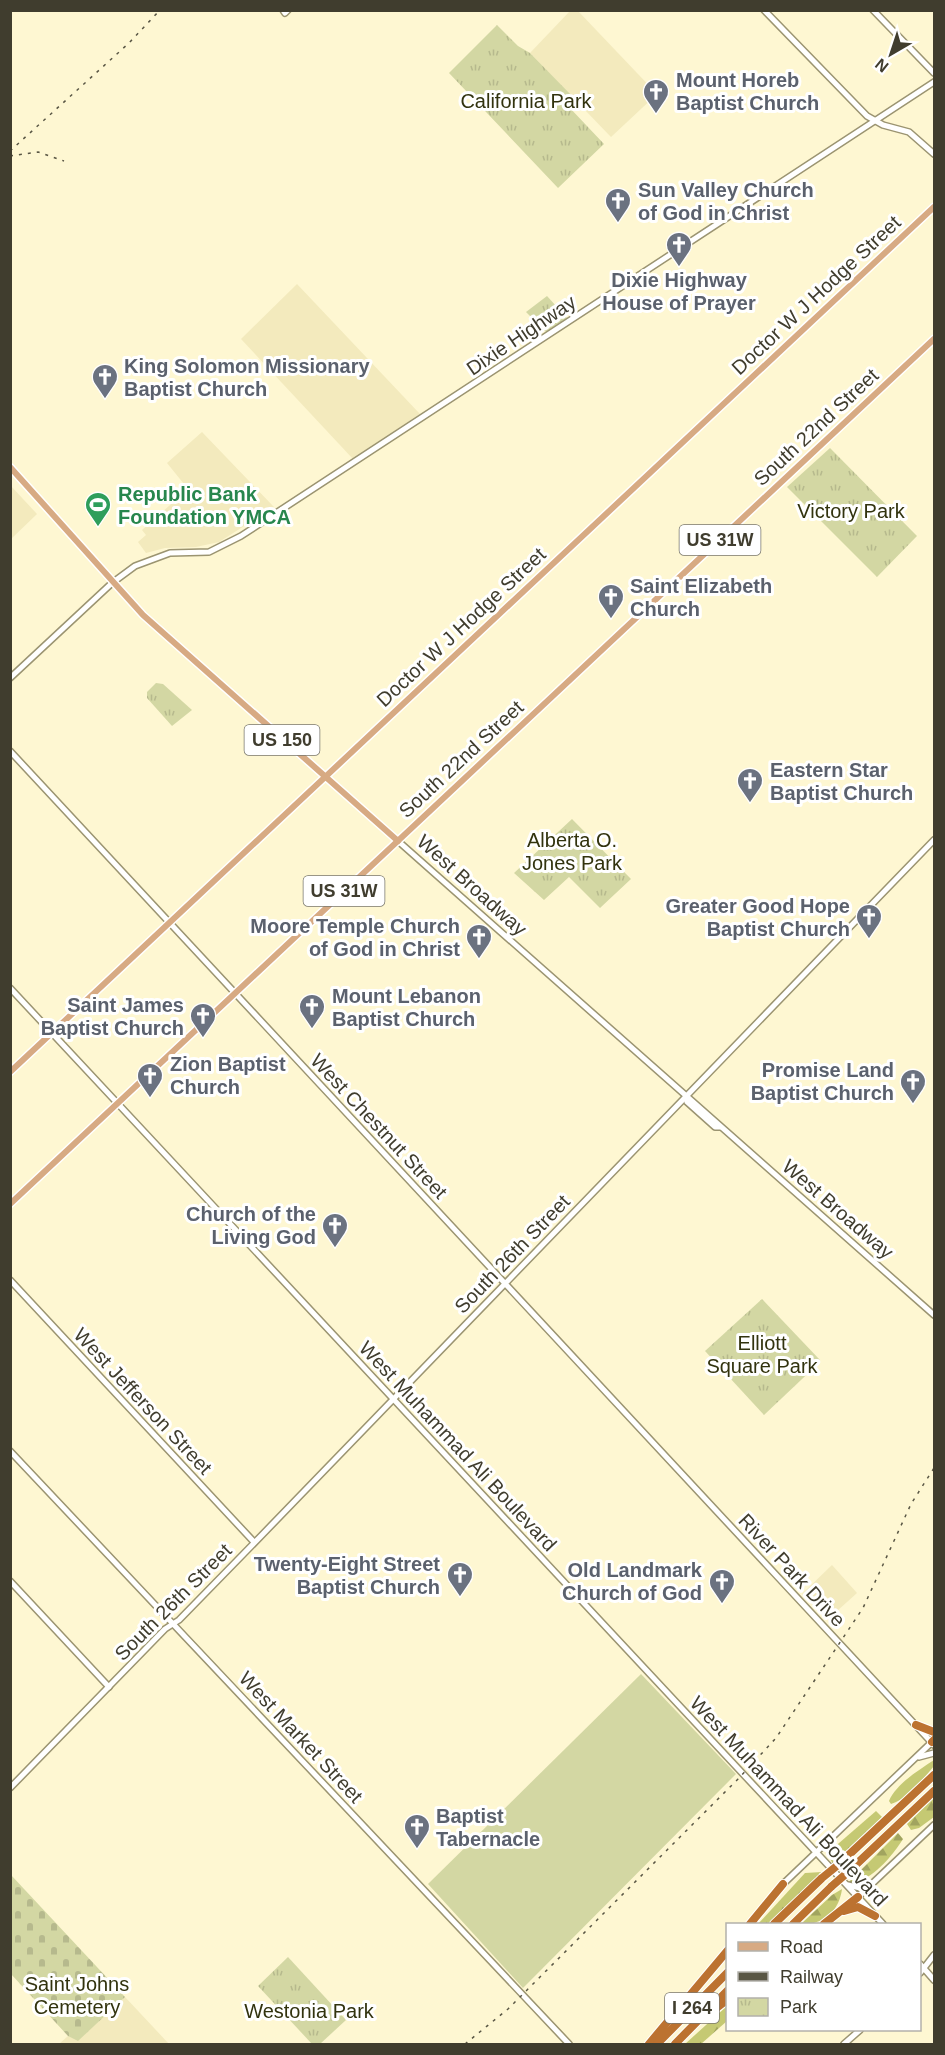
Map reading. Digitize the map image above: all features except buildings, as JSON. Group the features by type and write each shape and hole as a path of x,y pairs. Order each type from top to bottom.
{"highway":[{"path":"916,1725 934,1732"},
{"path":"775,1923 934,1775"},
{"path":"794,1923 934,1791"},
{"path":"751,1923 783,1884"},
{"path":"826,1923 858,1897"},
{"path":"838,1915 858,1907 875,1916"},
{"path":"649,2044 726,1952"},
{"name":"I 264","path":"657,2044 726,1974"},
{"name":"I 264","path":"676,2043 726,1992"},
{"path":"676,2043 726,2000"}],"main road":[{"name":"Doctor W J Hodge Street","path":"10,1072 934,207"},
{"name":"South 22nd Street","path":"10,1204 934,339"},
{"name":"West Broadway","path":"10,467 112,583 175,646 398,841"}],"street":[{"path":"764,10 875,121 909,132 934,154"},
{"path":"873,10 934,74"},
{"name":"Dixie Highway","path":"10,678 112,583 135,566 170,553 209,552 233,541 934,82"},
{"name":"West Chestnut Street","path":"10,751 628,1415"},
{"name":"South 26th Street","path":"10,1788 255,1542 934,840"},
{"name":"West Broadway","path":"398,841 686,1096 687,1102 715,1127 720,1127 934,1315"},
{"name":"West Muhammad Ali Boulevard","path":"10,987 882,1923"},
{"name":"West Jefferson Street","path":"10,1280 255,1542"},
{"name":"River Park Drive","path":"628,1415 934,1742"},
{"name":"West Market Street","path":"10,1451 569,2044"},
{"path":"10,1581 109,1687"},
{"path":"783,1884 934,1742"},
{"path":"913,1760 934,1752"},
{"path":"858,1897 934,1825"},
{"path":"844,1883 860,1888 872,1883"},
{"path":"934,1955 921,1969 934,1980"},
{"path":"844,2044 859,2031"}],"shaded area":[{"path":"570,11 578,11 657,94 611,137 530,53"},
{"path":"297,284 420,414 353,459 241,339"},
{"path":"202,432 274,507 219,542 196,547 165,548 146,553 138,542 146,535 142,530 188,489 167,463"},
{"path":"10,485 37,514 11,539 10,539"},
{"path":"832,1565 857,1593 827,1620 802,1594"},
{"path":"125,1997 169,2044 59,2044 68,2036 78,2040"}],"green space":[{"name":"California Park","path":"497,25 518,46 530,53 575,99 569,107 604,144 558,188 449,73"},
{"path":"547,296 567,318 546,332 526,312"},
{"name":"Victory Park","path":"830,448 917,536 877,577 787,487"},
{"path":"156,683 163,684 192,710 172,726 147,698 147,692"},
{"name":"Alberta O. Jones Park","path":"572,819 631,879 600,908 569,877 544,900 514,873"},
{"name":"Elliott Square Park","path":"762,1299 820,1360 764,1415 705,1351"},
{"path":"641,1674 736,1774 523,1988 428,1884"},
{"path":"934,1760 934,1766 915,1788 891,1804 889,1801 892,1795 902,1783"},
{"path":"934,1798 934,1817 919,1828 911,1830 907,1824"},
{"path":"876,1811 882,1817 833,1864 828,1855 831,1850"},
{"path":"898,1833 903,1839 880,1867 865,1878 849,1882"},
{"path":"822,1872 771,1923 759,1923 805,1873"},
{"name":"Saint Johns Cemetery","path":"11,1875 125,1997 78,2041 68,2036 11,1974"},
{"path":"842,1889 838,1904 829,1915 817,1922 802,1923 832,1895"},
{"name":"Westonia Park","path":"288,1957 346,2020 320,2044 312,2044 258,1986"},
{"path":"726,2007 726,2022 701,2044 685,2044"}],"railway":[{"path":"10,151 129,43 160,10"},
{"path":"10,156 38,152 64,161"},
{"path":"465,2044 508,2009 738,1779 776,1738 863,1608 911,1504 934,1468"}],"place":[{"name":"Mount Horeb Baptist Church","path":"656,115"},
{"name":"Sun Valley Church of God in Christ","path":"618,224"},
{"name":"Dixie Highway House of Prayer","path":"679,268"},
{"name":"King Solomon Missionary Baptist Church","path":"105,400"},
{"name":"Republic Bank Foundation YMCA","path":"98,528"},
{"name":"Saint Elizabeth Church","path":"611,620"},
{"name":"Eastern Star Baptist Church","path":"750,804"},
{"name":"Greater Good Hope Baptist Church","path":"869,940"},
{"name":"Moore Temple Church of God in Christ","path":"479,960"},
{"name":"Mount Lebanon Baptist Church","path":"312,1030"},
{"name":"Saint James Baptist Church","path":"203,1039"},
{"name":"Zion Baptist Church","path":"150,1099"},
{"name":"Promise Land Baptist Church","path":"913,1105"},
{"name":"Church of the Living God","path":"335,1249"},
{"name":"Twenty-Eight Street Baptist Church","path":"460,1598"},
{"name":"Old Landmark Church of God","path":"722,1605"},
{"name":"Baptist Tabernacle","path":"417,1850"}]}
